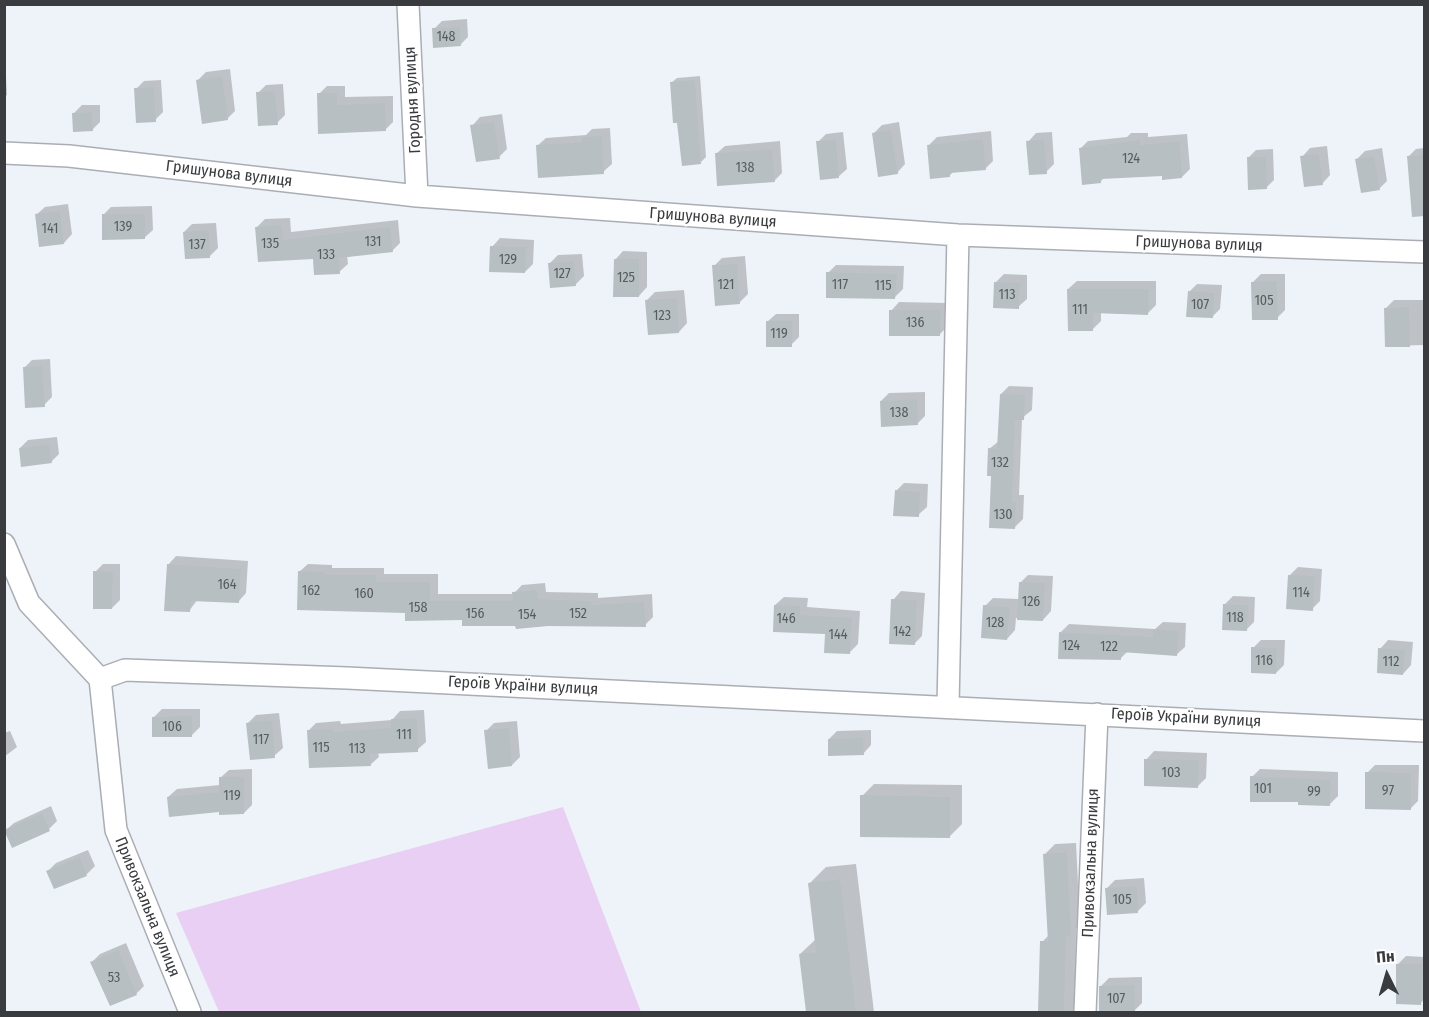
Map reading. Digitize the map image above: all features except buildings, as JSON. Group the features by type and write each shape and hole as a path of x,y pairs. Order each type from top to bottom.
{"street":[{"name":"Городня вулиця","path":"408,4 417,196"},
{"name":"Гришунова вулиця","path":"4,153 80,157 417,196 958,235 1425,252"},
{"path":"948,706 958,235"},
{"path":"4,544 29,603 100,679"},
{"name":"Героїв України вулиця","path":"100,679 125,670 136,670 948,706 1425,731"},
{"name":"Привокзальна вулиця","path":"100,679 116,830 190,1012"},
{"name":"Привокзальна вулиця","path":"1085,1012 1097,714"}],"shaded area":[{"path":"563,807 641,1012 219,1012 176,913"}]}
